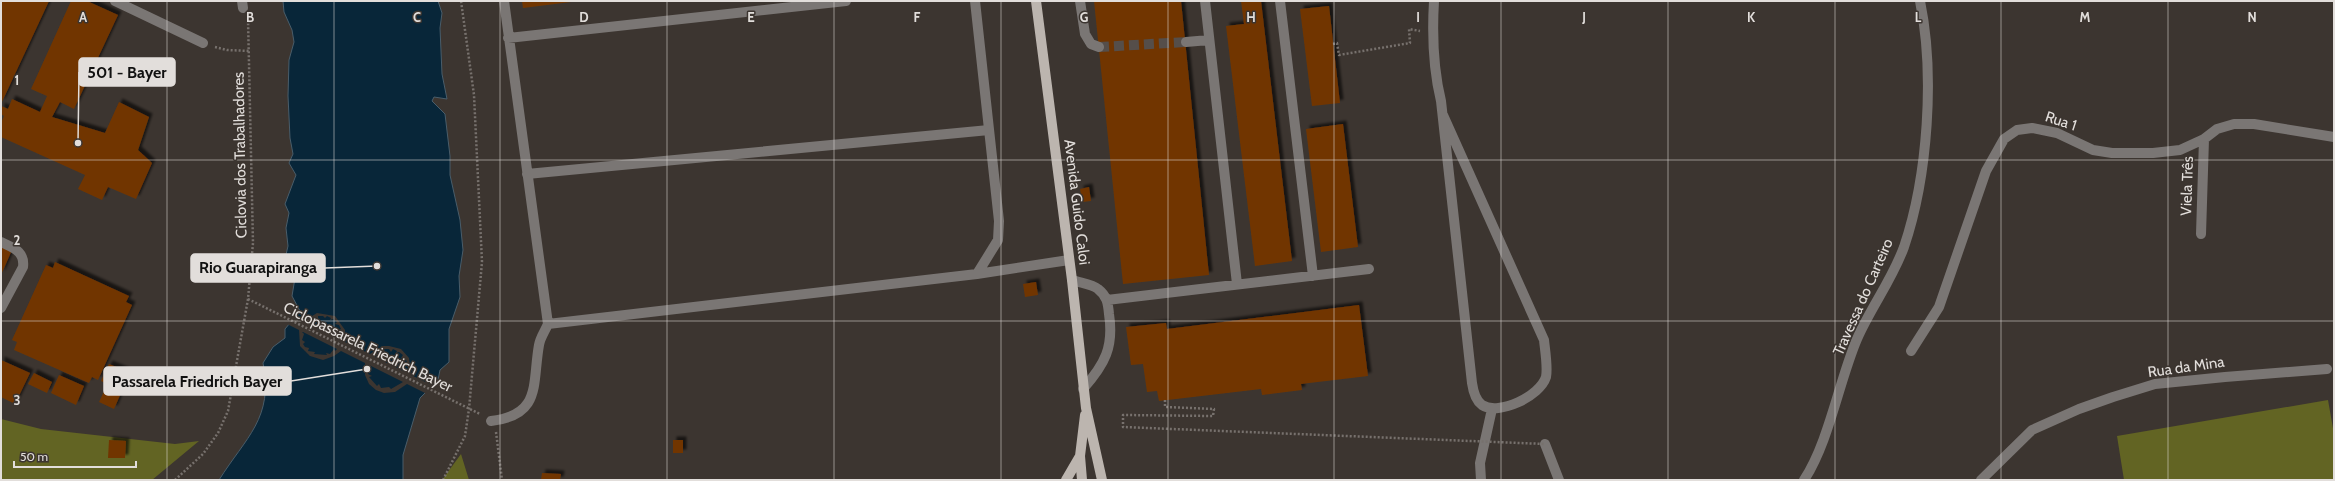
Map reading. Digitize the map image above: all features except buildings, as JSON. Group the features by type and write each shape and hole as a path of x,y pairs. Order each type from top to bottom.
{"main road":[{"name":"Avenida Guido Caloi","path":"1036,1 1072,280 1083,388 1102,480"},
{"name":"Avenida Guido Caloi","path":"1082,480 1080,456 1086,408"},
{"path":"1066,480 1080,456"}],"street":[{"path":"114,1 202,43"},
{"path":"491,421 515,416 528,404 537,379 539,343 548,324 504,1"},
{"path":"508,38 846,1"},
{"path":"975,1 999,221 998,240 977,274"},
{"path":"1080,1 1085,34 1091,44 1099,47"},
{"path":"1205,1 1237,284"},
{"path":"1280,1 1313,276"},
{"path":"1434,1 1432,33 1434,62 1442,115 1472,383 1475,396 1481,404 1492,409 1518,403 1535,393 1546,377 1544,340 1442,115"},
{"name":"Travessa do Carteiro","path":"1804,480 1818,451 1857,338 1889,282 1904,247 1913,215 1921,174 1927,111 1926,56 1920,1"},
{"path":"1186,42 1209,40"},
{"name":"Rua 1","path":"1911,351 1939,307 1986,171 2004,139 2017,130 2032,128 2057,134 2092,150 2112,153 2153,153 2180,150 2204,139 2217,129 2234,124 2254,124 2334,137"},
{"path":"527,174 989,130"},
{"name":"Viela Três","path":"2201,234 2204,139"},
{"path":"1,242 21,252 24,259 23,266 1,308"},
{"path":"548,324 977,274 1069,260"},
{"path":"1107,300 1369,269"},
{"path":"1072,280 1097,288 1107,300 1111,327 1109,349 1098,372 1083,388"},
{"name":"Rua da Mina","path":"1982,480 2032,430 2079,409 2154,384 2327,369"},
{"path":"1481,480 1480,463 1492,409"},
{"path":"1545,444 1559,480"}],"path":[{"path":"443,480 464,436 469,409 482,262 474,96 461,1"},
{"name":"Ciclovia dos Trabalhadores","path":"175,480 203,454 218,433 228,412 248,299 252,243 250,51 244,8"},
{"path":"1333,44 1337,43 1339,55 1410,43 1409,29"},
{"path":"202,43 227,50 250,51"},
{"name":"Ciclopassarela Friedrich Bayer","path":"248,299 464,406 491,421"},
{"path":"1165,400 1165,407 1214,409 1213,416 1123,415 1123,427 1545,444"},
{"path":"491,421 497,435 502,480"}],"shaded area":[{"path":"2328,400 2334,434 2334,480 2124,480 2117,436"},
{"path":"1,419 41,429 175,444 199,441 152,480 1,480"},
{"path":"461,454 469,480 442,480"}],"water":[{"path":"283,1 438,1 442,13 440,28 442,74 447,99 434,97 432,101 445,114 450,156 450,175 460,220 463,250 459,276 460,297 449,329 449,362 440,370 438,380 420,398 403,455 403,480 219,480 248,439 261,413 265,398 263,363 273,347 285,338 285,329 300,311 292,296 295,278 282,272 288,246 286,228 289,213 285,204 296,175 289,163 293,154 290,138 288,96 289,60 294,42 292,30 284,12"}],"pier":[{"path":"317,313 335,316 345,330 345,342 370,354 383,346 401,349 409,358 411,375 434,386 427,394 407,384 395,392 384,393 376,390 369,384 365,375 365,363 341,351 334,356 323,360 310,356 300,346 299,330 287,324 293,316 304,321","holes":["318,316 323,316 325,318 327,316 331,318 330,320 333,319 337,322 335,324 339,325 341,329 339,330 342,332 342,336 340,336 342,340 307,323 309,321 311,322 311,319 315,317 318,319","302,332 337,349 335,351 334,349 330,354 326,353 327,355 314,354 315,352 308,351 309,348 305,347 303,344 305,342 302,340 304,334","384,349 389,349 391,352 393,349 397,351 396,353 399,352 403,355 401,358 405,358 407,362 405,365 408,366 408,370 405,372 373,356 377,355 377,352 385,352","369,365 403,382 391,389 389,387 381,388 379,384 377,386 369,377 372,376 368,374 368,370 370,370"]}],"tunnel":[{"path":"1099,47 1186,42"}],"place":[{"name":"501 - Bayer","path":"78,143"},
{"name":"Rio Guarapiranga","path":"377,266"},
{"name":"Passarela Friedrich Bayer","path":"367,369"}]}
